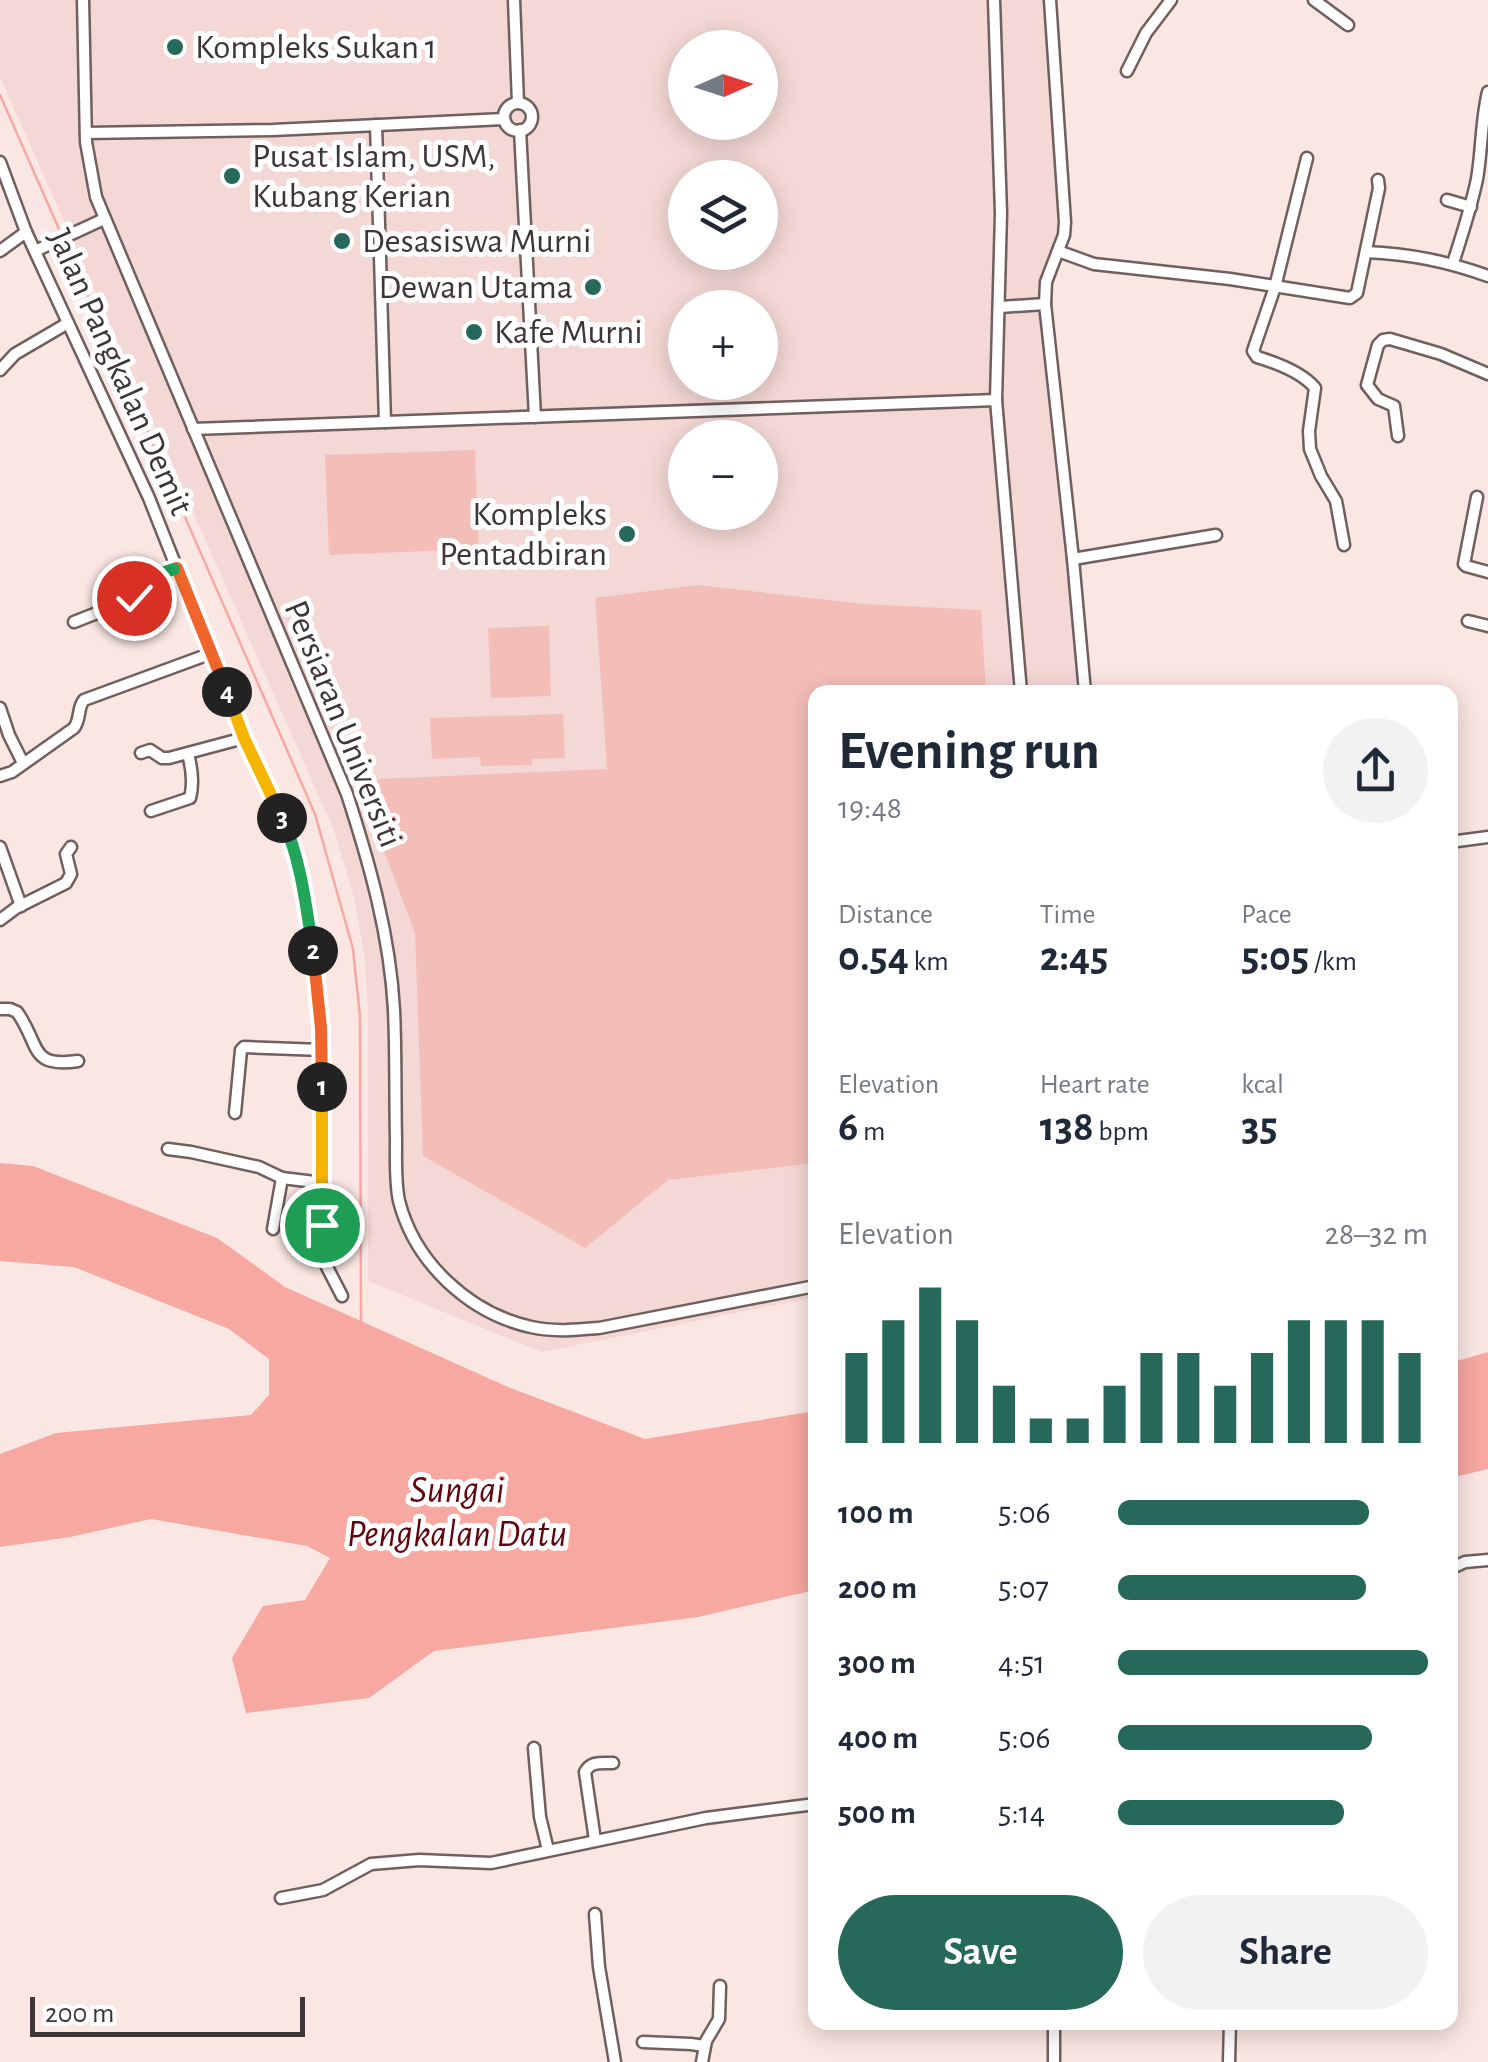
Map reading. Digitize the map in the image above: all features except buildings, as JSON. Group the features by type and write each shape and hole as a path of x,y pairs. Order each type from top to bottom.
{"street":[{"name":"Persiaran Universiti","path":"83,0 86,133 92,179 104,219 346,794 370,865 388,950 394,1009 399,1200 412,1234 428,1262 472,1302 530,1327 564,1331 599,1328 808,1287"},
{"path":"514,0 518,103"},
{"path":"994,0 1001,213 996,400 1019,685"},
{"path":"1050,0 1065,222 1064,235 1047,276 1045,304 1084,685"},
{"path":"1127,71 1146,33 1171,0"},
{"path":"1314,0 1348,25"},
{"path":"1453,263 1478,174 1488,92"},
{"path":"518,103 526,106 532,118 520,130 508,126 504,119 506,110 518,103"},
{"path":"86,133 504,119"},
{"path":"376,125 385,422"},
{"path":"520,130 535,417"},
{"path":"1307,158 1254,351 1257,357 1306,378 1315,388 1310,449 1336,501 1344,545"},
{"name":"Jalan Pangkalan Demit","path":"0,162 26,232 148,498 244,738 291,838 309,924 322,1050 322,1248 327,1268 342,1296"},
{"path":"1058,251 1094,264 1353,298 1380,188 1378,180"},
{"path":"1447,200 1471,206"},
{"path":"35,251 104,219"},
{"path":"0,251 26,232"},
{"path":"1366,252 1453,263 1488,276"},
{"path":"1000,308 1045,304"},
{"path":"0,370 14,354 68,323"},
{"path":"1398,436 1394,406 1378,399 1366,385 1383,340 1441,354 1488,374"},
{"path":"192,429 996,400"},
{"path":"1477,496 1464,564 1488,572"},
{"path":"1074,560 1216,536"},
{"path":"74,622 134,598 142,580 177,568"},
{"path":"1468,622 1488,626"},
{"path":"0,776 12,772 74,728 84,700 212,653"},
{"path":"0,708 23,763"},
{"path":"140,752 150,750 166,758 244,738"},
{"path":"151,811 190,798 193,788 188,754"},
{"path":"1458,841 1488,838"},
{"path":"0,846 21,906"},
{"path":"0,920 66,883 70,878 66,854 72,847"},
{"path":"0,1009 17,1012 46,1061 78,1061"},
{"path":"235,1113 244,1047 322,1050"},
{"path":"168,1149 258,1168 282,1178 323,1182"},
{"path":"274,1229 282,1178"},
{"path":"1458,1565 1488,1560"},
{"path":"534,1748 540,1817 548,1850"},
{"path":"596,1840 586,1772 589,1765 613,1763"},
{"path":"281,1898 324,1890 371,1864 419,1860 491,1863 706,1818 808,1805"},
{"path":"594,1914 616,2062"},
{"path":"702,2062 704,2046 719,2019 720,1986"},
{"path":"1054,2030 1054,2062"},
{"path":"1229,2062 1230,2030"},
{"path":"643,2042 704,2046"}],"shaded area":[{"path":"0,0 1047,0 1062,225 1040,276 1042,291 1038,295 1040,315 1045,319 1080,685 808,685 808,1298 542,1352 368,1281 368,1012 365,959 354,898 334,830 0,77"},
{"path":"475,450 479,549 329,555 325,455"},
{"path":"697,585 864,604 981,610 986,685 808,685 808,1164 668,1180 585,1248 423,1156 415,933 357,780 607,769 595,598"},
{"path":"549,626 551,696 491,698 488,628"},
{"path":"563,714 565,758 532,759 532,765 481,766 480,757 432,759 430,718"}],"water":[{"name":"Sungai Pengkalan Datu","path":"0,1163 33,1166 217,1238 285,1287 508,1387 645,1439 808,1412 808,1592 698,1617 434,1651 369,1698 246,1713 232,1658 263,1606 305,1600 330,1558 307,1546 151,1519 0,1547 0,1454 56,1433 251,1415 269,1395 269,1359 229,1329 74,1267 0,1261"},
{"path":"1488,1352 1488,1469 1458,1476 1458,1361"}],"waterway":[{"path":"0,95 62,236"},
{"path":"65,243 315,814 353,949 360,1017 361,1322"}],"place":[{"name":"Kompleks Sukan 1","path":"175,47"},
{"name":"Pusat Islam, USM, Kubang Kerian","path":"232,176"},
{"name":"Desasiswa Murni","path":"342,241"},
{"name":"Dewan Utama","path":"593,287"},
{"name":"Kafe Murni","path":"474,332"},
{"name":"Kompleks Pentadbiran","path":"627,534"}],"route":[{"path":"134,598 142,580 177,568 244,738 291,838 314,956 321,1028 322,1225"}]}
